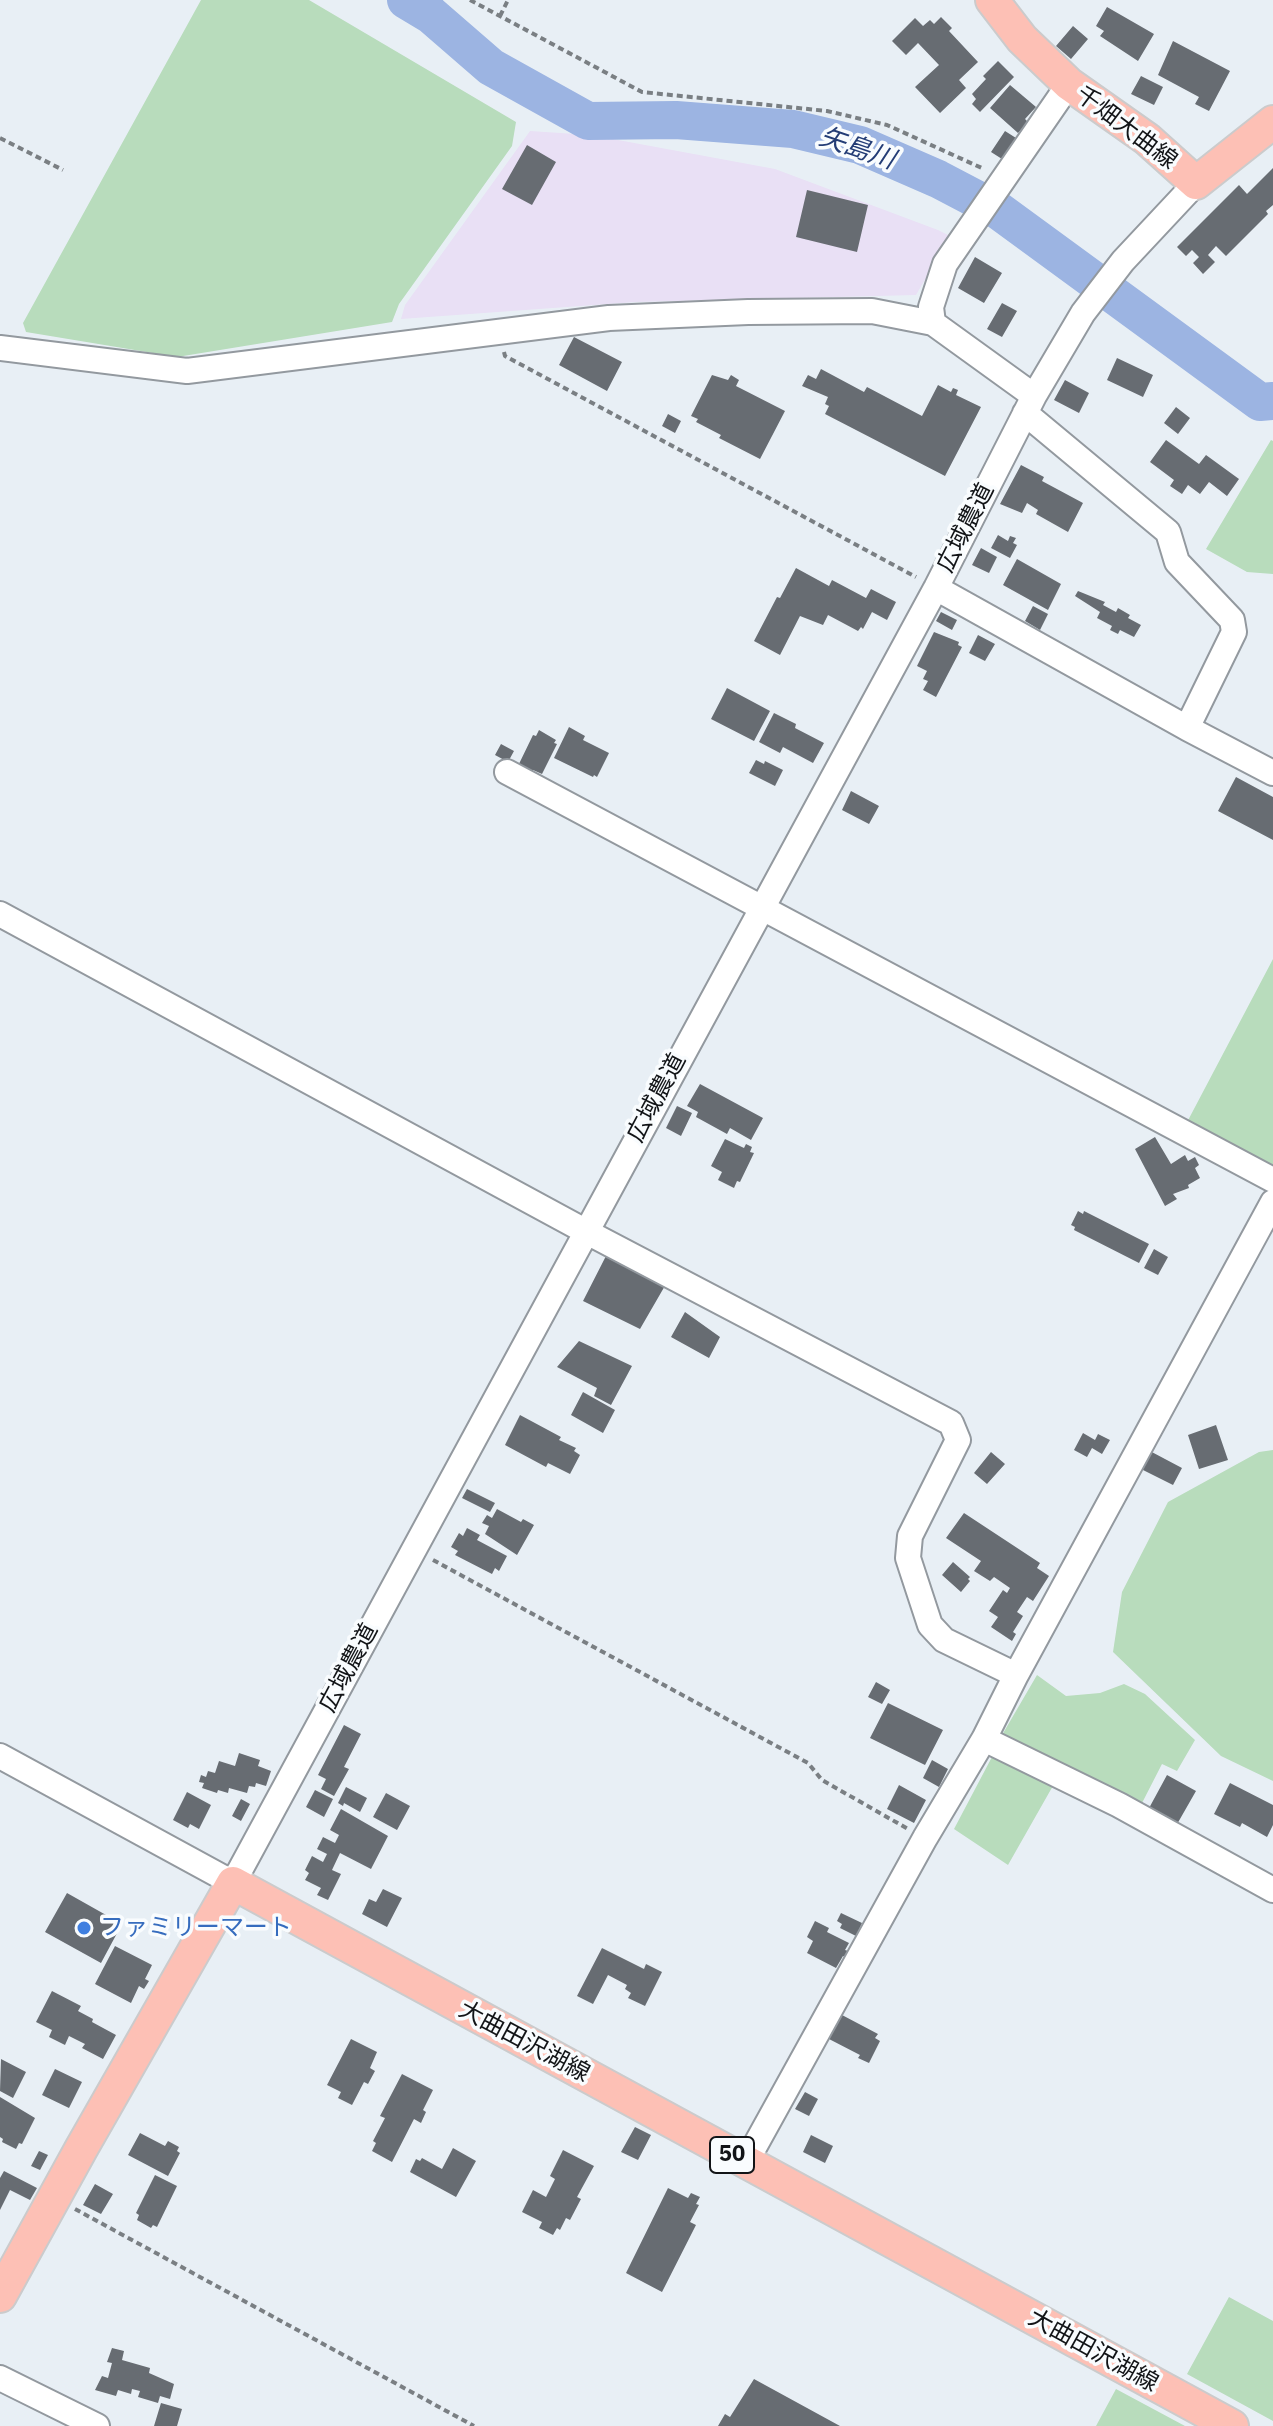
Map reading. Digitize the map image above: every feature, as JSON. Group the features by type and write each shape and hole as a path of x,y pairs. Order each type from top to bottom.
{"main road":[{"name":"千畑大曲線","path":"992,0 1022,39 1069,84 1147,139 1196,183 1273,122"},
{"name":"大曲田沢湖線","path":"233,1883 1232,2426"},
{"path":"0,2296 233,1883"}],"street":[{"path":"933,323 931,307 945,264 1069,84"},
{"name":"広域農道","path":"233,1883 936,588 1029,404 1083,313 1123,261 1196,183"},
{"path":"0,348 187,371 609,318 872,311 933,323 1029,404 1168,532 1177,562 1232,620 1234,632 1187,728"},
{"path":"936,588 1273,773"},
{"path":"507,772 1273,1180"},
{"path":"0,914 585,1231 951,1423 958,1440 910,1536 908,1558 930,1625 944,1640 1016,1675"},
{"path":"746,2162 925,1838 984,1739 1273,1202"},
{"path":"984,1739 1119,1805 1273,1890"},
{"path":"0,1756 233,1883"},
{"path":"0,2378 97,2426"}],"path":[{"path":"470,0 642,92 827,111 887,125 1002,184"},
{"path":"500,17 508,0"},
{"path":"0,138 63,170"},
{"path":"500,331 505,356 936,588"},
{"path":"413,1549 808,1763 822,1780 925,1838"},
{"path":"54,2198 474,2426"}],"shaded area":[{"path":"530,131 591,135 775,169 950,236 916,295 636,302 401,319 405,305"}],"green space":[{"path":"201,0 309,0 516,122 512,146 399,304 392,322 177,357 26,332 23,323"},
{"path":"1271,440 1273,574 1247,572 1206,549"},
{"path":"1273,959 1273,1172 1185,1126"},
{"path":"1273,1450 1273,1781 1221,1756 1113,1652 1122,1592 1168,1502 1259,1452"},
{"path":"1037,1675 1066,1696 1100,1693 1124,1684 1145,1694 1195,1740 1177,1771 1162,1764 1142,1803 1002,1735"},
{"path":"993,1755 1054,1784 1008,1865 954,1829"},
{"path":"1229,2297 1273,2321 1273,2421 1187,2374"},
{"path":"1116,2389 1185,2426 1096,2426"}],"building":[{"path":"1107,7 1154,34 1138,61 1100,36 1104,31 1096,26"},
{"path":"941,17 952,28 949,31 978,62 959,80 966,88 940,113 915,87 939,65 918,43 906,55 892,41 915,18 923,26 930,20 934,24"},
{"path":"1073,26 1088,39 1071,59 1056,46"},
{"path":"1173,41 1230,71 1209,111 1195,104 1199,97 1158,75"},
{"path":"998,61 1014,77 980,112 972,104 976,99 972,94 986,79 983,76"},
{"path":"1141,76 1163,87 1154,105 1131,94"},
{"path":"1010,85 1036,107 1018,133 990,108"},
{"path":"1005,131 1016,138 1002,159 991,152"},
{"path":"527,145 556,162 532,205 502,189"},
{"path":"1273,168 1273,205 1266,211 1268,214 1226,256 1216,246 1208,255 1215,262 1203,274 1193,263 1199,257 1192,250 1186,256 1177,247 1239,185 1247,194"},
{"path":"807,190 868,205 857,252 796,237"},
{"path":"975,257 1002,273 984,303 958,288"},
{"path":"1002,303 1017,311 1002,337 987,329"},
{"path":"574,337 622,362 607,391 559,365"},
{"path":"1117,358 1153,375 1143,397 1107,380"},
{"path":"821,369 864,392 867,387 922,416 938,385 951,392 953,388 958,390 956,395 981,407 945,476 825,414 829,406 825,404 828,397 802,386 808,375 816,379"},
{"path":"712,375 728,380 731,375 739,380 736,386 785,411 760,459 719,438 721,435 691,416"},
{"path":"1065,380 1089,393 1079,413 1054,400"},
{"path":"1176,407 1190,418 1178,434 1164,423"},
{"path":"668,414 681,421 675,433 662,426"},
{"path":"1166,440 1199,464 1206,455 1239,479 1227,496 1209,482 1200,494 1188,485 1182,494 1170,486 1174,480 1150,462"},
{"path":"1021,465 1044,477 1042,481 1083,503 1068,532 1036,514 1038,510 1027,503 1022,513 1000,504"},
{"path":"998,535 1008,541 1010,536 1016,538 1013,543 1017,545 1010,558 991,548"},
{"path":"981,548 997,557 989,573 972,565"},
{"path":"1017,559 1061,584 1048,610 1003,585"},
{"path":"796,568 829,586 832,580 866,598 871,589 896,602 887,620 872,612 863,629 861,627 858,631 828,615 823,625 800,616 780,655 754,641"},
{"path":"1078,591 1105,602 1103,605 1116,612 1118,608 1130,615 1128,618 1141,625 1134,637 1120,630 1118,634 1110,630 1112,626 1097,618 1100,612 1075,596"},
{"path":"1033,606 1048,614 1040,630 1025,621"},
{"path":"941,612 957,620 952,630 936,621"},
{"path":"934,632 959,642 958,645 962,647 936,697 923,690 928,681 923,679 927,671 917,666"},
{"path":"978,635 995,644 985,661 969,653"},
{"path":"727,688 770,711 754,741 711,719"},
{"path":"774,713 824,743 813,763 783,747 780,753 759,742"},
{"path":"569,727 585,736 583,740 609,753 597,777 554,758"},
{"path":"539,730 556,740 554,743 557,744 542,774 533,770 530,775 517,768 533,735 536,736"},
{"path":"501,744 514,751 508,762 495,755"},
{"path":"756,760 783,770 775,786 749,773"},
{"path":"1236,777 1273,797 1273,840 1218,811"},
{"path":"851,791 879,806 869,824 842,810"},
{"path":"700,1084 763,1118 751,1140 730,1128 727,1134 696,1117 698,1112 687,1106"},
{"path":"677,1106 692,1113 681,1136 666,1128"},
{"path":"1155,1137 1171,1164 1185,1155 1188,1161 1195,1157 1199,1165 1195,1168 1200,1178 1188,1185 1189,1188 1173,1194 1177,1199 1165,1206 1135,1149"},
{"path":"725,1139 744,1148 746,1144 752,1147 750,1152 754,1153 734,1188 718,1180 722,1172 711,1166"},
{"path":"1078,1211 1083,1214 1084,1211 1149,1244 1139,1263 1074,1230 1075,1227 1071,1225"},
{"path":"1154,1249 1168,1257 1158,1275 1144,1268"},
{"path":"607,1254 666,1284 640,1329 583,1301"},
{"path":"685,1312 720,1337 709,1358 671,1337"},
{"path":"579,1341 632,1366 611,1405 594,1396 597,1388 557,1367"},
{"path":"583,1392 615,1410 603,1433 571,1415"},
{"path":"520,1415 576,1448 574,1451 580,1455 570,1474 548,1463 546,1467 505,1445"},
{"path":"1216,1425 1228,1460 1199,1469 1188,1435"},
{"path":"1083,1433 1095,1440 1098,1434 1110,1440 1102,1454 1092,1448 1087,1457 1074,1450"},
{"path":"1148,1450 1182,1468 1173,1485 1139,1468"},
{"path":"991,1452 1005,1464 987,1484 974,1473"},
{"path":"467,1489 495,1503 490,1512 462,1498"},
{"path":"497,1509 521,1522 523,1519 534,1525 517,1555 485,1534 489,1526 482,1523 487,1515 492,1518"},
{"path":"964,1513 1040,1563 1037,1568 1049,1576 1033,1601 1027,1597 1017,1612 1023,1616 1013,1632 1016,1634 1012,1641 991,1627 998,1617 989,1611 1003,1590 1007,1593 1010,1588 994,1577 990,1581 974,1571 981,1561 946,1538"},
{"path":"467,1528 480,1535 477,1540 507,1556 499,1571 495,1568 492,1574 455,1555 458,1551 451,1547 459,1533 463,1536"},
{"path":"953,1562 970,1577 961,1592 942,1575"},
{"path":"876,1682 890,1690 882,1704 868,1697"},
{"path":"888,1703 943,1730 925,1765 870,1738"},
{"path":"344,1725 361,1734 344,1767 349,1769 334,1796 321,1789 326,1779 318,1775"},
{"path":"239,1753 260,1760 258,1766 271,1771 266,1786 256,1783 255,1787 249,1786 247,1793 229,1788 228,1793 218,1790 217,1793 202,1788 204,1783 199,1782 201,1775 206,1777 208,1771 215,1773 219,1761 235,1766"},
{"path":"932,1760 948,1769 939,1787 923,1778"},
{"path":"1167,1775 1196,1791 1176,1826 1148,1810"},
{"path":"1230,1783 1273,1805 1273,1825 1267,1837 1242,1823 1240,1827 1214,1814"},
{"path":"899,1785 926,1800 914,1823 887,1809"},
{"path":"346,1787 367,1798 360,1812 338,1803"},
{"path":"315,1790 333,1799 324,1817 306,1807"},
{"path":"187,1792 211,1805 199,1829 190,1824 188,1828 173,1820"},
{"path":"386,1793 410,1806 397,1830 373,1817"},
{"path":"241,1799 250,1804 241,1821 232,1816"},
{"path":"341,1809 388,1836 371,1869 340,1853 332,1870 341,1874 328,1900 317,1895 321,1888 305,1880 309,1873 305,1870 312,1856 323,1862 327,1854 317,1849 323,1837 335,1843 339,1835 330,1830"},
{"path":"383,1889 402,1898 387,1927 362,1914 369,1899 376,1902"},
{"name":"ファミリーマート","path":"67,1893 122,1924 101,1963 45,1932"},
{"path":"841,1913 862,1923 856,1936 840,1928 842,1924 837,1921"},
{"path":"815,1921 829,1928 827,1932 849,1943 845,1957 836,1968 807,1953 813,1941 807,1937"},
{"path":"115,1946 152,1965 145,1979 149,1981 144,1989 139,1986 131,2003 95,1984"},
{"path":"602,1948 644,1969 646,1964 662,1972 645,2006 628,1998 631,1993 625,1989 627,1985 608,1975 593,2004 577,1996"},
{"path":"52,1991 81,2006 78,2011 116,2035 103,2059 82,2048 85,2044 69,2036 65,2045 49,2037 52,2030 36,2022"},
{"path":"842,2015 878,2034 875,2038 880,2041 869,2063 829,2039"},
{"path":"351,2039 377,2052 370,2068 375,2071 368,2084 364,2082 352,2105 338,2098 341,2092 327,2085"},
{"path":"1,2059 26,2072 13,2098 0,2091"},
{"path":"55,2069 82,2082 69,2108 42,2095"},
{"path":"402,2074 433,2090 423,2110 426,2112 421,2123 414,2119 392,2162 372,2151 376,2143 373,2141 385,2118 380,2116"},
{"path":"805,2092 818,2099 809,2116 795,2109"},
{"path":"0,2097 35,2118 22,2144 19,2143 16,2149 2,2142 0,2137"},
{"path":"635,2127 651,2135 638,2160 621,2152"},
{"path":"140,2133 165,2146 168,2141 179,2147 177,2151 180,2153 168,2176 128,2155"},
{"path":"811,2135 833,2146 825,2163 803,2152"},
{"path":"453,2148 476,2161 456,2197 410,2172 416,2159 420,2161 422,2158 442,2169"},
{"path":"563,2150 594,2166 577,2197 581,2199 570,2220 566,2218 560,2230 557,2228 553,2235 539,2228 542,2222 522,2212 533,2190 546,2197 555,2179 550,2176"},
{"path":"39,2151 48,2155 40,2170 31,2166"},
{"path":"4,2171 37,2188 30,2200 10,2190 0,2210 0,2178"},
{"path":"155,2175 177,2186 157,2227 153,2225 151,2228 137,2220 139,2215 136,2213"},
{"path":"95,2184 113,2194 101,2214 83,2205"},
{"path":"668,2188 688,2198 691,2193 700,2197 690,2222 696,2225 662,2292 626,2273"},
{"path":"112,2348 124,2351 122,2360 150,2368 149,2373 174,2384 170,2399 160,2396 158,2403 138,2397 140,2391 132,2389 131,2394 118,2390 116,2396 95,2390 102,2376 108,2378 112,2363 107,2362"},
{"path":"754,2379 840,2426 718,2426 725,2414 730,2417"},
{"path":"161,2403 182,2409 177,2426 154,2426"}],"waterway":[{"name":"矢島川","path":"406,0 431,15 491,67 588,121 676,120 793,129 860,145 938,179 999,211 1260,402 1273,401"}],"place":[{"name":"ファミリーマート","path":"84,1928"}]}
